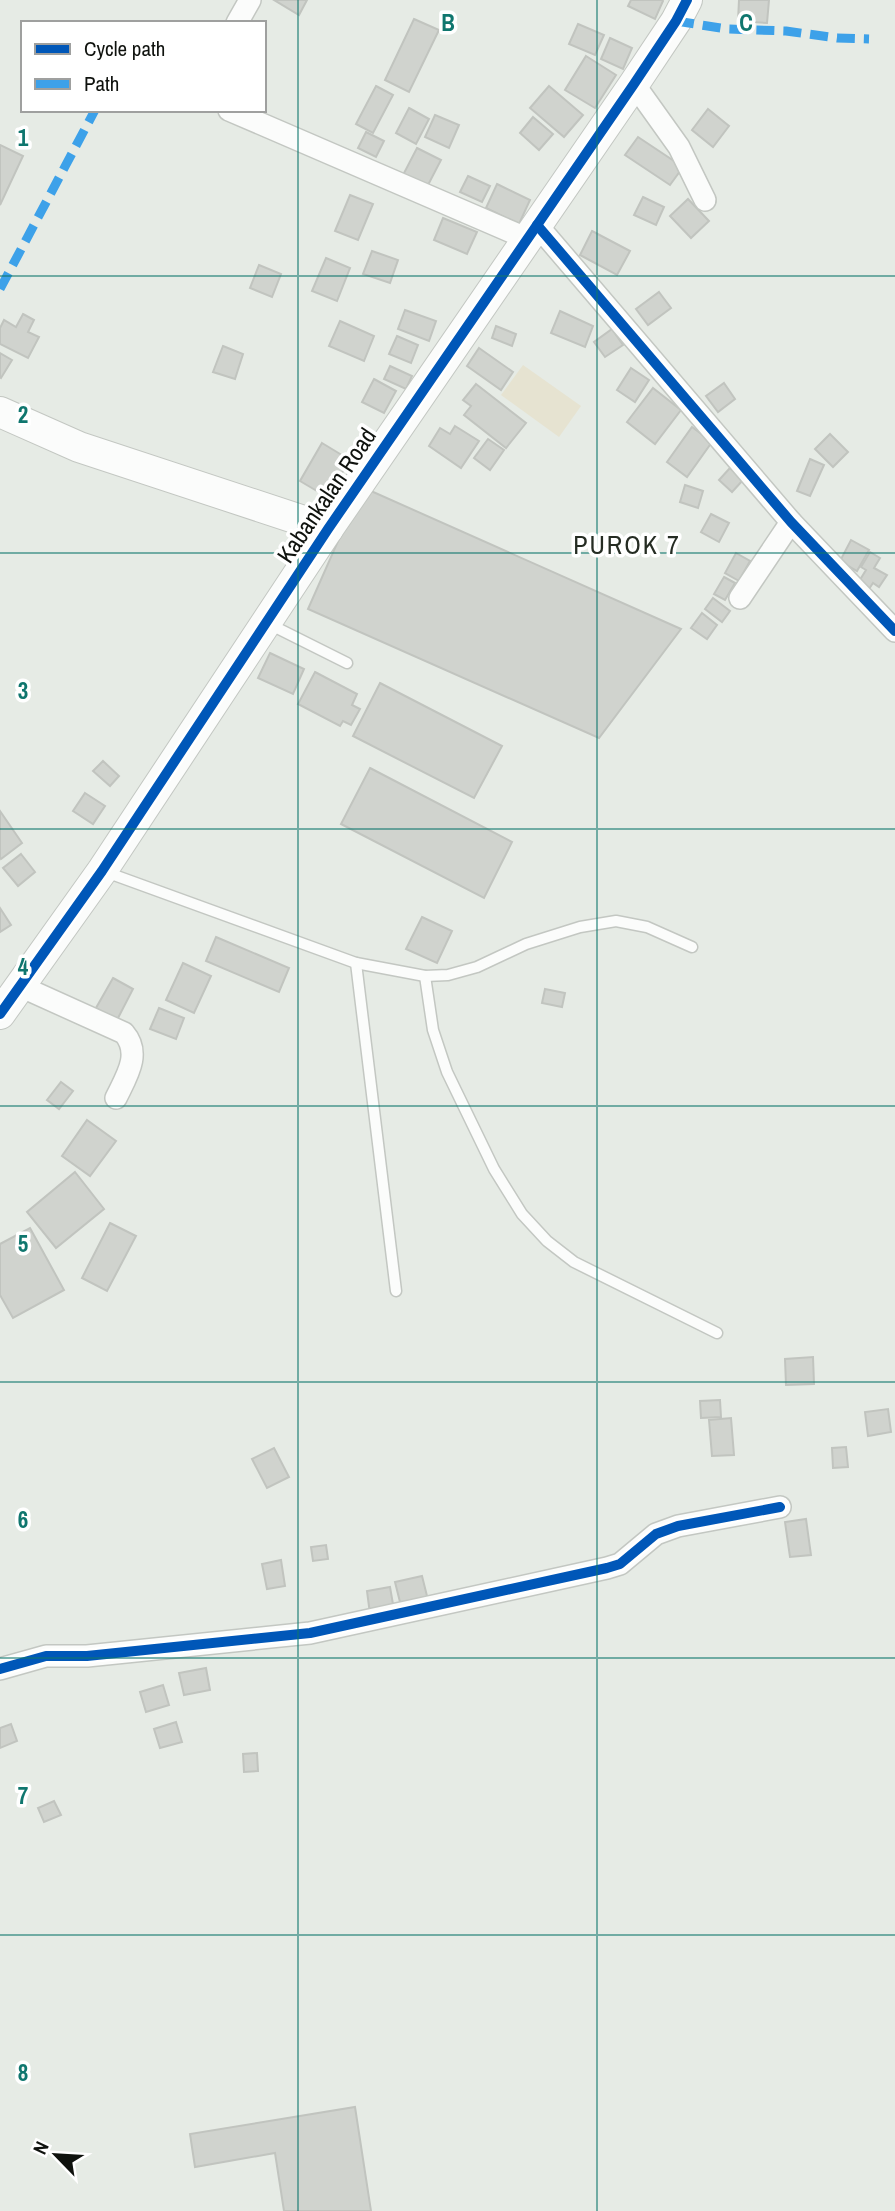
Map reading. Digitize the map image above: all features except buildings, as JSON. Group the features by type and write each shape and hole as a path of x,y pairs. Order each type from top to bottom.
{"street":[{"path":"238,21 250,0"},
{"name":"Kabankalan Road","path":"0,1014 102,871 328,529 634,84 687,0"},
{"path":"634,84 679,147 705,200"},
{"path":"234,112 532,232 790,522 895,631"},
{"path":"0,412 79,447 328,529"},
{"path":"740,598 790,522"},
{"path":"20,986 124,1033 130,1040 133,1051 131,1066 116,1098"},
{"path":"0,1669 46,1656 87,1656 310,1633 607,1568 620,1564 656,1534 678,1526 780,1507"}],"lane":[{"path":"267,622 347,663"},
{"path":"102,871 356,963 425,976 448,975 477,967 526,944 580,927 616,921 648,927 692,947"},
{"path":"356,963 396,1291"},
{"path":"425,976 433,1030 447,1072 494,1169 522,1214 547,1241 574,1262 717,1333"}],"shaded area":[{"path":"523,365 581,406 559,437 501,395"}],"marked path":[{"path":"676,21 727,29 786,31 869,39"},
{"path":"0,289 94,112"}],"cycle path":[{"path":"0,1014 102,871 328,529 634,84 687,0"},
{"path":"537,225 791,522 895,631"},
{"path":"0,1669 46,1656 87,1656 310,1633 607,1568 620,1564 656,1534 678,1526 780,1507"}],"district":[{"name":"PUROK 7","path":"627,544"}]}
